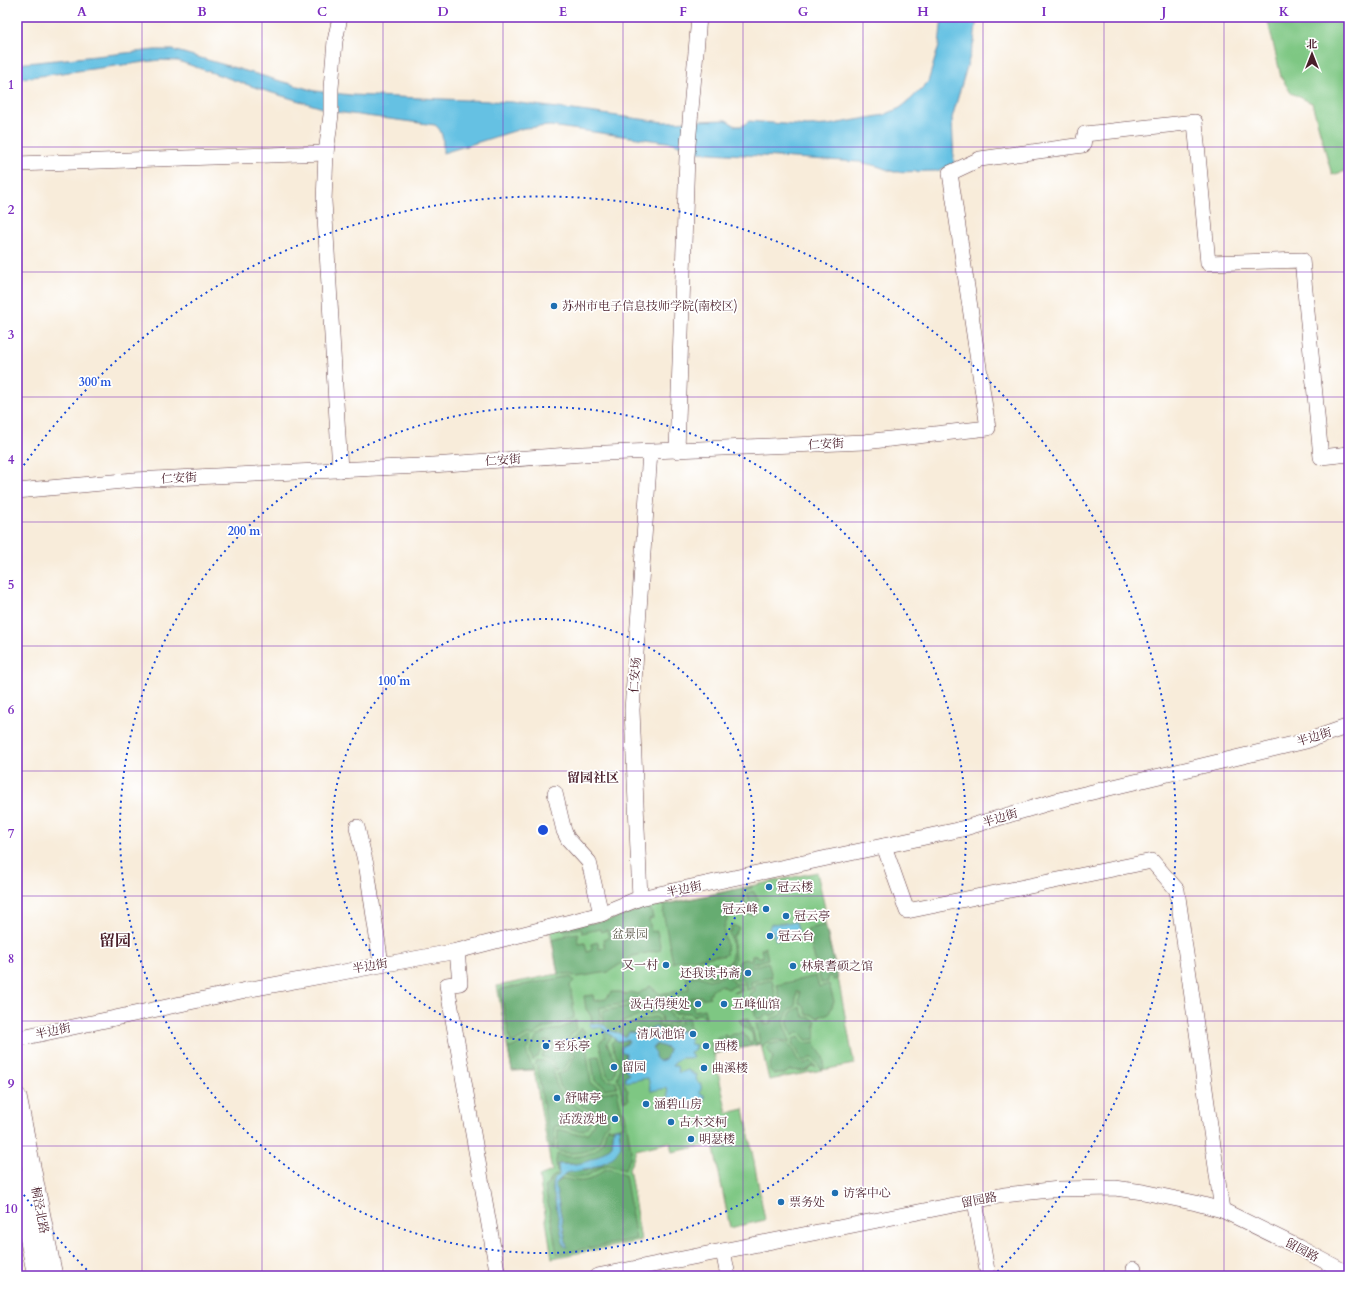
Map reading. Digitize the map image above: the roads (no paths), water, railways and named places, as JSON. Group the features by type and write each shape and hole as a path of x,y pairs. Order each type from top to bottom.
{"main road":[{"name":"桐泾北路","path":"17,1097 53,1276"},
{"name":"桐泾北路","path":"17,1178 37,1276"}],"street":[{"path":"340,17 335,41 324,200 340,470"},
{"path":"677,451 687,156 699,17"},
{"name":"仁安街","path":"17,491 134,480 427,465 583,454 864,442 988,428 950,173 980,159 1083,145 1085,134 1195,122 1208,263 1302,260 1321,457 1349,454"},
{"path":"17,164 326,154"},
{"name":"仁安场","path":"640,898 632,710 650,452"},
{"name":"半边街","path":"17,1039 246,990 381,964 457,952 601,914 640,898 958,830 1059,800 1306,741 1349,726"},
{"path":"555,793 566,835 589,862 601,914"},
{"path":"357,827 367,869 381,964"},
{"path":"884,846 907,910 1152,861 1177,890 1222,1210"},
{"path":"457,952 460,983 447,985 498,1276"},
{"name":"留园路","path":"597,1276 1004,1195 1059,1190 1115,1188 1168,1196 1222,1210 1349,1274"},
{"path":"975,1201 988,1276"},
{"path":"723,1251 728,1276"}],"water":[{"path":"942,17 977,17 974,42 952,118 954,164 937,171 894,172 860,162 695,152 674,143 550,126 524,128 443,153 443,141 440,130 435,125 336,112 266,91 178,61 160,60 17,79 17,64 155,50 173,50 315,91 351,95 512,102 663,122 726,120 736,126 742,126 749,121 807,126 828,125 884,115 900,108 910,100 928,82 939,45"},
{"path":"796,922 799,934 776,940 773,931 770,932 769,928 771,924"},
{"path":"590,1023 604,1025 609,1030 619,1033 624,1037 627,1036 629,1032 634,1033 656,1027 658,1029 659,1039 663,1042 666,1041 666,1036 669,1030 689,1033 691,1044 696,1045 694,1050 690,1052 693,1058 681,1058 672,1066 677,1066 679,1073 689,1070 690,1073 693,1072 693,1075 697,1074 696,1079 699,1084 702,1084 700,1093 704,1095 705,1099 670,1108 667,1088 651,1091 648,1078 626,1082 625,1076 629,1074 624,1068 626,1053 622,1052 621,1050 622,1046 627,1044 629,1041 618,1041 601,1027 596,1028 589,1026","holes":["656,1044 669,1050 666,1059 659,1061 652,1049"]},
{"path":"619,1127 621,1146 614,1156 608,1161 590,1169 566,1173 555,1184 567,1247 565,1247 552,1185 553,1181 559,1175 558,1164 580,1163 600,1155 612,1145 614,1128"}],"place":[{"name":"苏州市电子信息技师学院(南校区)","path":"554,306"},
{"name":"冠云楼","path":"769,887"},
{"name":"冠云峰","path":"766,909"},
{"name":"冠云亭","path":"786,916"},
{"name":"冠云台","path":"770,936"},
{"name":"又一村","path":"666,965"},
{"name":"林泉耆硕之馆","path":"793,966"},
{"name":"还我读书斋","path":"748,973"},
{"name":"汲古得绠处","path":"698,1004"},
{"name":"五峰仙馆","path":"724,1004"},
{"name":"清风池馆","path":"693,1034"},
{"name":"至乐亭","path":"546,1046"},
{"name":"西楼","path":"706,1046"},
{"name":"留园","path":"614,1067"},
{"name":"曲溪楼","path":"704,1068"},
{"name":"舒啸亭","path":"557,1098"},
{"name":"涵碧山房","path":"646,1104"},
{"name":"活泼泼地","path":"615,1119"},
{"name":"古木交柯","path":"671,1122"},
{"name":"明瑟楼","path":"691,1139"},
{"name":"访客中心","path":"835,1193"},
{"name":"票务处","path":"781,1202"}],"district":[{"name":"留园社区","path":"593,777"},
{"name":"留园","path":"115,940"}],"park label":[{"name":"盆景园","path":"630,934"}]}
